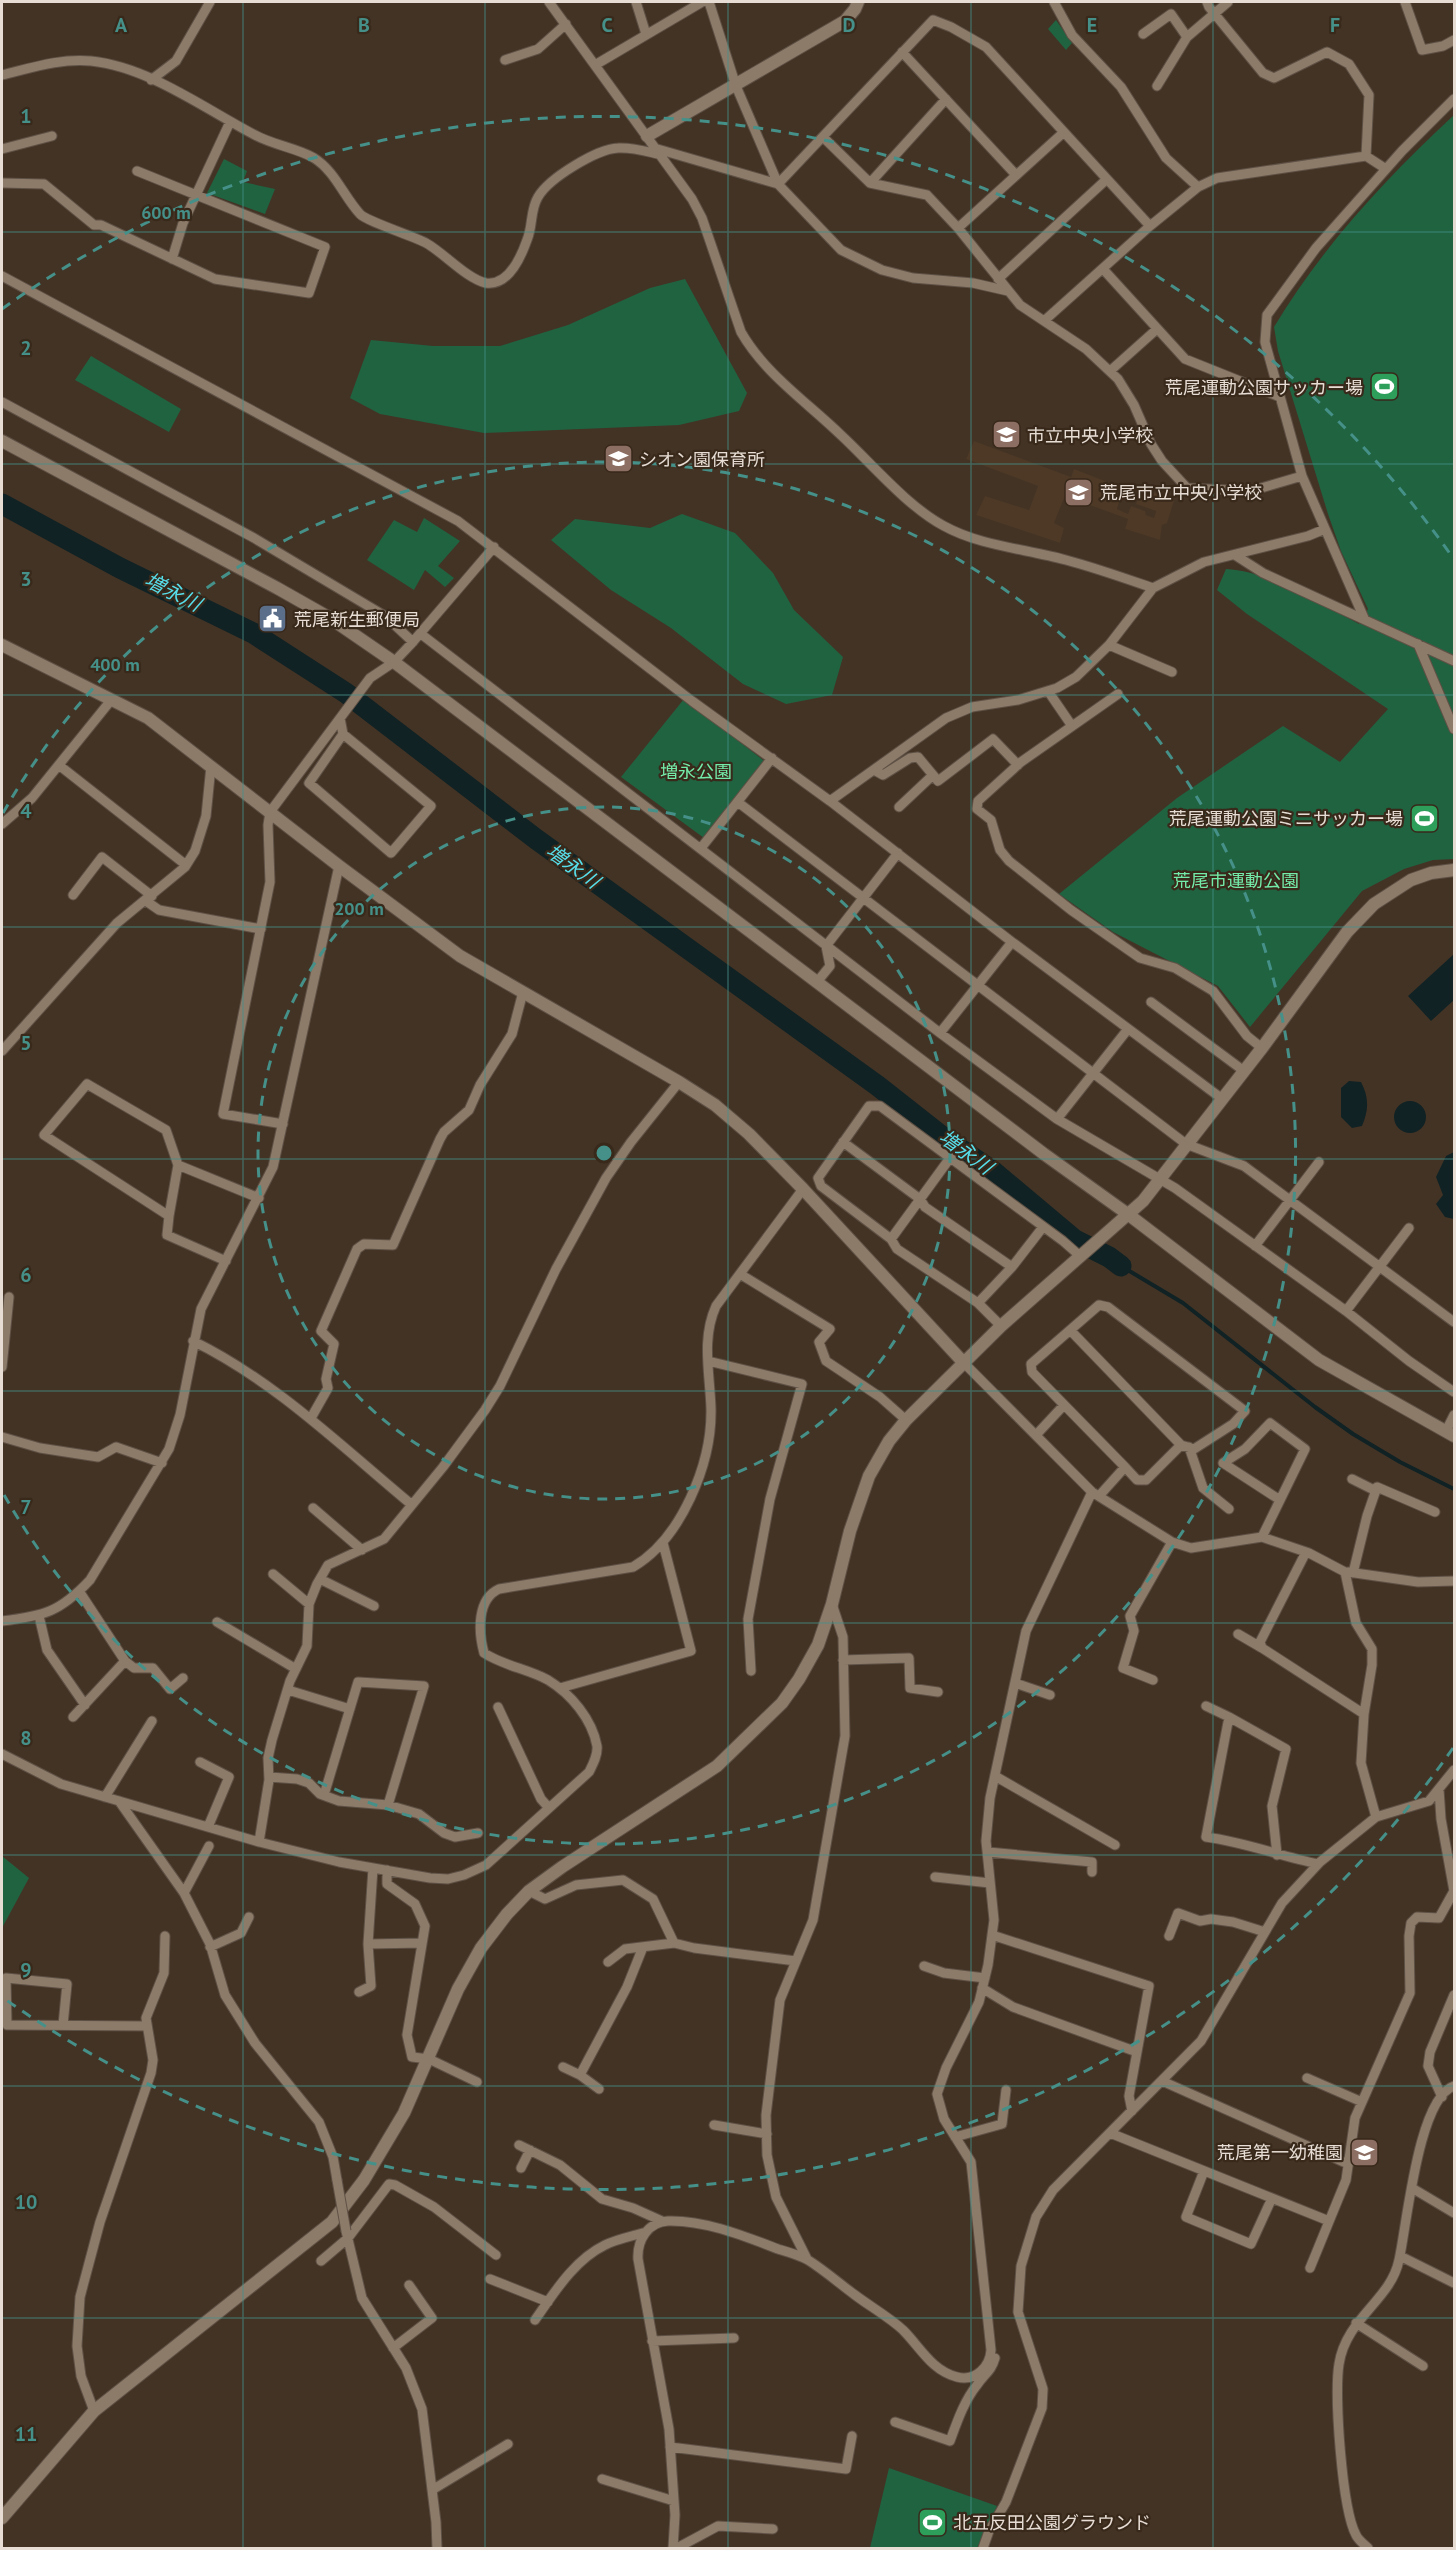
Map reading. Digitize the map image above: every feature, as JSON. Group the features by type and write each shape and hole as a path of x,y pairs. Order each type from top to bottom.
{"street":[{"path":"151,80 176,61 210,2"},
{"path":"549,2 692,199 702,218 731,308 750,348 769,371 812,407 923,513 945,527 981,540 1067,560 1153,588"},
{"path":"636,2 646,34"},
{"path":"595,65 702,2"},
{"path":"709,2 736,86 778,184 841,250 882,270 913,278 973,284 1008,291"},
{"path":"646,136 845,21 858,2"},
{"path":"1054,2 1072,35 1121,87 1166,158 1198,188"},
{"path":"1207,2 1263,73 1274,78 1327,52 1349,64 1369,95 1366,156"},
{"path":"1157,86 1187,37 1228,2"},
{"path":"1405,2 1422,50 1443,46 1455,40"},
{"path":"1143,34 1171,14 1187,37"},
{"path":"778,184 933,20 951,27 986,47 1150,226"},
{"path":"505,60 538,49 566,24"},
{"path":"902,52 1016,175"},
{"path":"2,75 61,62 90,61 124,68 211,109 267,142 314,158 327,170 362,216 409,234 438,250 470,275 484,282 494,283 502,279 515,265 528,240 534,205 539,195 565,173 597,154 617,148 656,151 778,184"},
{"path":"870,183 946,99"},
{"path":"1364,618 1302,476 1265,342 1267,315 1316,248 1386,169 1455,99"},
{"path":"172,259 183,222 230,122"},
{"path":"958,228 1064,132"},
{"path":"2,149 52,136"},
{"path":"823,137 870,183 927,195 958,228 1020,305 1086,349 1110,371 1118,379 1134,405 1151,444 1161,460 1187,488 1251,491 1302,476"},
{"path":"1045,320 1150,226 1198,188 1216,178 1366,156 1386,169"},
{"path":"2,183 44,184 94,225 101,225 215,279 309,293 325,247 137,171"},
{"path":"998,279 1107,179"},
{"path":"1103,269 1185,359 1280,397"},
{"path":"2,276 458,521 495,547 692,701 830,801 1012,942 1221,1098"},
{"path":"1110,371 1157,329"},
{"path":"2,402 254,538 385,616 413,642"},
{"path":"2,441 330,618 394,662 1319,1359 1450,1434 1455,1415"},
{"path":"830,801 946,718 972,707 1018,700 1048,691 1076,677 1109,645 1153,588 1204,562 1308,536 1325,529"},
{"path":"283,1124 223,1114 270,882 268,825 270,812 370,678 394,662 421,634 495,547"},
{"path":"1235,555 1263,573 1455,661"},
{"path":"421,634 940,1033 1058,1119 1175,1188 1346,1311 1409,1361 1455,1392"},
{"path":"1418,644 1455,729"},
{"path":"1109,645 1172,672"},
{"path":"2,646 148,718 339,866 460,956 715,1105 803,1189 963,1362 1095,1494 1172,1542 1191,1548 1262,1537 1306,1552 1349,1573 1418,1582 1455,1581"},
{"path":"1048,691 1072,726"},
{"path":"1118,694 1018,765 978,801 977,809 991,820 1000,850 1009,861 1071,910 1140,958 1175,968 1213,991 1247,1036 1262,1048"},
{"path":"2,824 32,798 112,699"},
{"path":"343,715 343,734 309,783 391,853 431,806 343,734"},
{"path":"874,770 883,774 910,758 918,757 938,781 993,739 1018,765"},
{"path":"701,849 772,758"},
{"path":"60,766 186,865"},
{"path":"2,1051 117,923 186,865 195,851 206,816 212,766"},
{"path":"899,807 933,775"},
{"path":"739,803 1186,1144 1244,1166 1455,1322"},
{"path":"826,946 898,854"},
{"path":"73,895 102,857 149,898 159,910 261,929"},
{"path":"2,1621 39,1616 65,1604 90,1580 170,1449 180,1415 201,1309 273,1167 339,866"},
{"path":"2,2518 94,2411 332,2222 364,2180 404,2113 458,1989 481,1948 507,1914 530,1891 588,1849 717,1766 782,1703 818,1646 832,1604 850,1531 869,1476 889,1441 906,1420 1001,1326 1129,1215 1262,1048 1347,932 1374,904 1411,880 1431,873 1455,870"},
{"path":"940,1033 1012,942"},
{"path":"817,982 830,966 826,946"},
{"path":"311,1418 328,1388 326,1379 334,1344 321,1331 357,1249 363,1245 393,1245 440,1139 444,1132 468,1110 512,1034 523,992"},
{"path":"1151,1002 1244,1071"},
{"path":"1058,1119 1128,1029"},
{"path":"259,1842 272,1740 288,1690 307,1646 309,1604 320,1579 328,1565 384,1539 485,1410 500,1386 556,1269 606,1178 631,1142 679,1082"},
{"path":"169,1216 44,1135 87,1084 166,1130 178,1165 167,1235 226,1261"},
{"path":"1001,1326 978,1303 897,1249 891,1239 821,1186 818,1178 869,1106 880,1106 1080,1256"},
{"path":"843,1142 920,1199 925,1207 1012,1267"},
{"path":"891,1239 950,1158"},
{"path":"1255,1246 1318,1162"},
{"path":"178,1165 259,1198"},
{"path":"2,1754 61,1784 259,1842 339,1862 430,1878 464,1875 486,1865 589,1772 595,1760 597,1747 580,1708 560,1688 546,1679 484,1653 480,1639 483,1602 491,1593 499,1589 633,1567 649,1558 663,1543 695,1488 704,1464 711,1412 707,1336 710,1318 716,1306 803,1189"},
{"path":"978,1303 1012,1267 1043,1227"},
{"path":"1346,1311 1409,1228"},
{"path":"740,1274 830,1329 819,1342 826,1361 880,1397 906,1420"},
{"path":"2,1367 9,1297"},
{"path":"1099,1305 1108,1307 1245,1411 1233,1424 1194,1449 1185,1446 1146,1480 1137,1480 1032,1372 1031,1364 1099,1305"},
{"path":"1070,1330 1185,1446 1203,1488 1230,1509"},
{"path":"193,1341 216,1352 311,1418 412,1505"},
{"path":"708,1361 802,1384 770,1499 748,1619 751,1671"},
{"path":"1036,1435 1064,1405"},
{"path":"1262,1537 1305,1449 1270,1423 1245,1449 1223,1463 1280,1500"},
{"path":"2,1437 40,1448 98,1456 116,1448 162,1463"},
{"path":"519,2145 560,2165 602,2199 633,2208 662,2221 678,2221 736,2233 807,2259 902,2330 935,2366 958,2378 971,2377 982,2371 990,2361 991,2354 971,2162 944,2119 937,2094 946,2068 979,2002 985,1978 994,1920 988,1852 990,1798 1026,1631 1095,1494 1125,1467"},
{"path":"1352,1479 1376,1491"},
{"path":"1376,1817 1361,1763 1372,1648 1356,1623 1349,1573 1377,1487 1435,1512"},
{"path":"313,1508 362,1550"},
{"path":"1153,1680 1123,1668 1134,1630 1130,1616 1172,1542"},
{"path":"560,1688 691,1651 663,1543"},
{"path":"1262,1648 1260,1642 1306,1552"},
{"path":"273,1574 309,1604"},
{"path":"320,1579 374,1606"},
{"path":"79,1591 125,1661 134,1668 153,1668 170,1689 183,1678"},
{"path":"807,2259 776,2197 767,2154 767,2134 770,2074 780,2000 813,1920 845,1736 843,1637 832,1604"},
{"path":"39,1616 47,1650 85,1705"},
{"path":"217,1622 296,1669"},
{"path":"1238,1634 1364,1714"},
{"path":"843,1660 909,1658 909,1688 938,1692"},
{"path":"73,1717 125,1661"},
{"path":"324,1795 358,1682 424,1686 388,1805"},
{"path":"1015,1683 1050,1695"},
{"path":"288,1690 350,1709"},
{"path":"1206,1706 1286,1749 1272,1806 1277,1855"},
{"path":"498,1707 542,1799 549,1808"},
{"path":"1229,1717 1206,1838 1232,1841 1277,1855 1318,1864"},
{"path":"105,1797 152,1721"},
{"path":"200,1762 229,1777 208,1827"},
{"path":"983,2548 989,2531 1006,2502 1042,2408 1043,2389 1018,2313 1021,2266 1036,2217 1053,2190 1202,2041 1282,1903 1318,1864 1376,1817 1429,1801 1455,1770"},
{"path":"994,1776 1115,1845"},
{"path":"269,1777 297,1779 309,1783 324,1795 339,1801 388,1805 419,1814 444,1833 455,1837 478,1833"},
{"path":"1310,2268 1346,2180 1355,2118 1410,1993 1409,1936 1411,1923 1417,1917 1439,1918 1454,1891 1438,1789"},
{"path":"119,1801 184,1893 210,1947 225,1995 255,2043 319,2122 333,2157 347,2235 362,2298 406,2368 422,2409 437,2548"},
{"path":"184,1893 209,1846"},
{"path":"988,1852 1092,1867 1092,1851"},
{"path":"359,1992 371,1986 368,1944 373,1868"},
{"path":"387,1870 387,1884 416,1904 425,1926 407,2036 412,2057 429,2059 477,2082"},
{"path":"935,1877 990,1883"},
{"path":"530,1891 545,1899 576,1885 623,1880 653,1899 674,1943"},
{"path":"1169,1936 1178,1913 1200,1921 1211,1919 1233,1922 1265,1932"},
{"path":"210,1947 241,1933 249,1917"},
{"path":"992,1935 1149,1986 1129,2096 1132,2111"},
{"path":"94,2411 81,2376 77,2346 80,2297 100,2222 151,2073 153,2060 146,2018 164,1972 165,1936"},
{"path":"368,1944 422,1943"},
{"path":"608,1962 625,1949 674,1943 694,1948 796,1961"},
{"path":"580,2075 627,1987 643,1947"},
{"path":"924,1966 944,1973 985,1978"},
{"path":"63,2025 68,1984 6,1978 7,2025 147,2026"},
{"path":"982,1988 1013,2007 1137,2052"},
{"path":"1442,2097 1428,2066 1430,2052 1455,1995"},
{"path":"563,2067 580,2075 599,2089"},
{"path":"1307,2078 1362,2102"},
{"path":"1162,2081 1348,2164"},
{"path":"1368,2548 1356,2535 1347,2504 1336,2395 1339,2362 1356,2323 1389,2285 1400,2256 1412,2188 1427,2125 1442,2097 1451,2087 1455,2086"},
{"path":"955,2137 1002,2124 1006,2090"},
{"path":"714,2125 767,2134"},
{"path":"1110,2133 1329,2221"},
{"path":"521,2168 530,2150"},
{"path":"1204,2171 1186,2217 1251,2244 1272,2198"},
{"path":"321,2261 347,2235 389,2184 395,2185 434,2207 496,2255"},
{"path":"1412,2188 1455,2213"},
{"path":"535,2320 587,2255 607,2244 646,2232 662,2221"},
{"path":"646,2232 637,2247 638,2259 669,2429 675,2548 718,2526 773,2529"},
{"path":"1400,2256 1455,2283"},
{"path":"490,2279 548,2302"},
{"path":"393,2348 432,2318 408,2285"},
{"path":"1356,2323 1423,2366"},
{"path":"652,2341 734,2338"},
{"path":"895,2422 950,2441 959,2414 977,2384 991,2371 995,2358 991,2354"},
{"path":"670,2447 846,2469 852,2436"},
{"path":"432,2490 508,2444"},
{"path":"602,2479 674,2501"}],"shaded area":[{"name":"荒尾市立中央小学校","path":"974,441 1071,477 1074,469 1123,488 1117,509 1128,514 1131,506 1145,511 1146,515 1154,518 1156,511 1136,504 1142,487 1174,501 1167,523 1162,525 1160,540 1125,529 1128,519 1065,496 1054,523 1064,528 1060,543 976,515 985,496 1029,510 1038,486 966,459"},
{"path":"1454,954 1454,1000 1431,1021 1408,996"},
{"path":"1349,1081 1361,1082 1366,1093 1367,1104 1362,1126 1352,1128 1341,1117 1341,1088"},
{"path":"1410,1101 1421,1106 1426,1117 1421,1128 1410,1133 1399,1128 1394,1117 1399,1106"},
{"path":"1454,1152 1454,1219 1445,1217 1436,1204 1443,1195 1436,1177 1446,1156"}],"green space":[{"path":"1056,20 1072,43 1066,50 1048,29"},
{"name":"荒尾市運動公園","path":"1454,115 1454,859 1433,860 1404,869 1362,891 1250,1027 1218,986 1113,932 1059,894 1177,798 1283,726 1340,762 1388,709 1247,614 1217,590 1226,569 1244,571 1278,582 1359,624 1368,609 1341,551 1328,514 1278,351 1274,327 1313,269 1356,215 1404,163"},
{"path":"224,159 247,171 243,182 275,189 265,214 207,193"},
{"path":"685,279 747,393 739,411 679,425 484,433 380,414 350,398 371,340 433,346 500,346 568,325 650,288"},
{"path":"91,356 181,409 169,432 75,380"},
{"path":"682,514 735,533 773,573 794,610 843,657 832,695 786,704 743,684 671,628 611,590 551,540 575,519 650,528"},
{"path":"424,518 460,541 438,566 454,578 445,587 425,570 414,590 367,560 394,520 417,532"},
{"name":"増永公園","path":"684,699 767,763 704,838 621,777"},
{"path":"2,1856 29,1878 2,1928"},
{"name":"北五反田公園グラウンド","path":"889,2468 997,2506 977,2548 870,2548"}],"waterway":[{"name":"増永川","path":"2,504 120,568 253,633 346,693 536,839 878,1086 944,1138 994,1172 1075,1240 1109,1257 1121,1266"},
{"path":"1121,1266 1183,1303 1315,1407 1353,1434 1400,1462 1454,1489"}],"place":[{"name":"荒尾運動公園サッカー場","path":"1384,387"},
{"name":"市立中央小学校","path":"1006,435"},
{"name":"シオン園保育所","path":"618,459"},
{"name":"荒尾市立中央小学校","path":"1079,492"},
{"name":"荒尾新生郵便局","path":"273,619"},
{"name":"荒尾運動公園ミニサッカー場","path":"1424,818"},
{"name":"荒尾第一幼稚園","path":"1364,2152"},
{"name":"北五反田公園グラウンド","path":"932,2522"}]}
